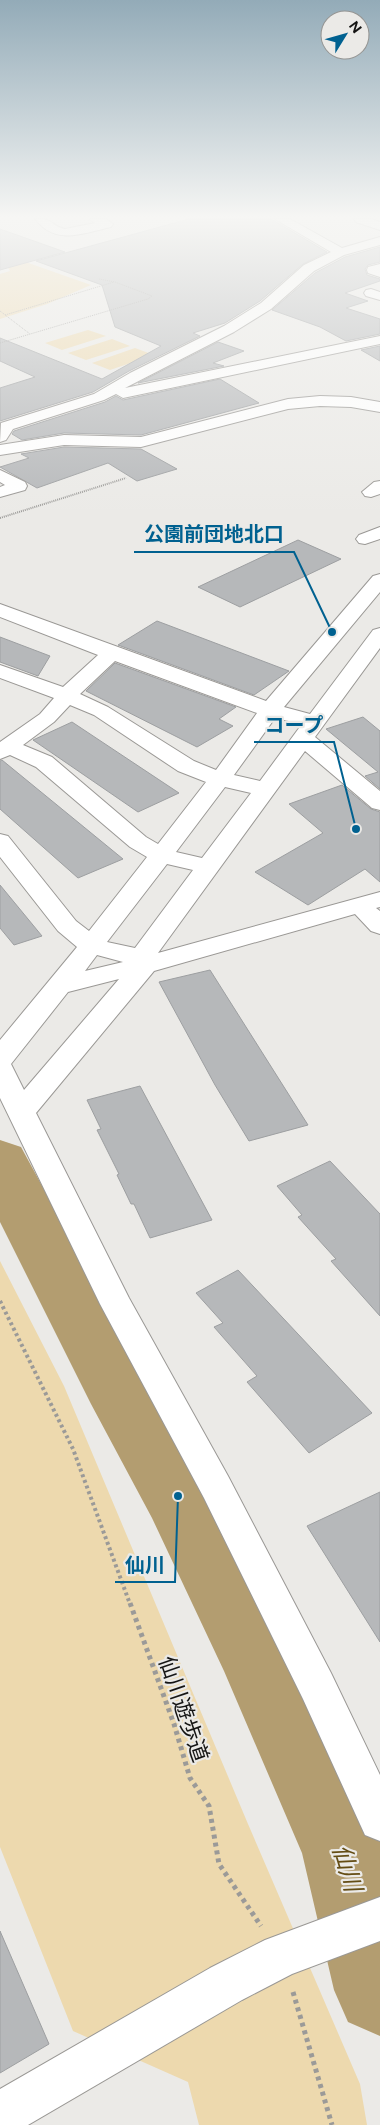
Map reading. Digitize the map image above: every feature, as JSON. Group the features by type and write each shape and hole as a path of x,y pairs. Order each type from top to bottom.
{"street":[{"path":"99,397 246,318"},
{"path":"0,437 3,429 7,426 99,397 380,340"},
{"path":"0,450 64,440 142,442 288,404 336,401 380,407"},
{"path":"0,474 19,486 0,492"},
{"path":"0,1058 91,946 220,779 270,710 380,580"},
{"path":"0,610 270,710 309,729 380,803"},
{"path":"22,1111 143,962 208,867 380,634"},
{"path":"4,750 47,718 112,653"},
{"path":"0,671 68,696 101,711 186,766 220,779 266,789"},
{"path":"4,750 44,762 138,842 161,855 208,867"},
{"path":"0,841 67,926 91,946 143,962"},
{"path":"60,985 370,902 380,926"},
{"path":"0,1069 116,1304 216,1487 317,1686 380,1820"},
{"path":"0,2116 226,1984 289,1954 380,1919"}],"path":[{"path":"9,318 30,334"},
{"path":"0,343 83,318"},
{"path":"0,518 126,478"},
{"name":"仙川遊歩道","path":"0,1301 73,1449 174,1724 190,1778 209,1806 220,1864 289,1954 332,2125"}],"shaded area":[{"path":"88,330 106,336 62,350 45,343"},
{"path":"112,339 130,346 86,360 68,353"},
{"path":"135,348 154,355 110,370 92,363"},
{"path":"0,1261 64,1386 248,1824 360,2084 367,2125 199,2125 188,2082 73,2031 0,1847"}],"building":[{"path":"112,318 233,318 225,323 193,333 200,336 129,371 93,392 0,421 0,388 35,377 0,361 0,338 102,379 161,346 115,327"},
{"path":"295,318 380,319 380,334 346,341 320,327"},
{"path":"218,342 244,351 213,363 224,366 138,383"},
{"path":"380,346 380,361 361,350"},
{"path":"220,379 259,403 141,435 64,433 22,440 12,434 14,431 105,402 116,396 123,400"},
{"path":"64,447 141,449 177,469 137,481 108,463 37,488 0,467 29,458 21,454"},
{"path":"298,540 341,559 240,607 198,587"},
{"path":"157,621 289,671 254,695 118,645"},
{"path":"0,637 50,656 38,676 0,662"},
{"path":"115,663 236,707 219,719 233,726 197,747 86,691"},
{"path":"363,717 380,731 380,789 365,776 378,772 326,729"},
{"path":"72,722 179,793 138,812 33,740"},
{"path":"2,760 123,859 78,878 0,809 0,761"},
{"path":"342,785 371,809 380,812 380,882 365,869 308,905 255,872 323,833 289,804"},
{"path":"0,885 42,936 14,945 0,928"},
{"path":"210,970 308,1125 249,1141 215,1085 159,982"},
{"path":"140,1086 212,1220 150,1238 134,1204 131,1204 117,1175 119,1174 97,1130 101,1129 87,1100"},
{"path":"330,1161 380,1214 380,1316 331,1261 336,1259 298,1217 302,1215 277,1186"},
{"path":"238,1270 372,1413 309,1453 247,1382 257,1376 214,1327 223,1323 196,1293"},
{"path":"380,1492 380,1642 307,1526"},
{"path":"0,1931 49,2044 0,2073"}],"waterway":[{"name":"仙川","path":"0,1162 115,1384 178,1496 254,1650 344,1851 380,1990"}],"place":[{"name":"公園前団地北口","path":"332,632"},
{"name":"コープ","path":"356,829"},
{"name":"仙川","path":"178,1496"}]}
